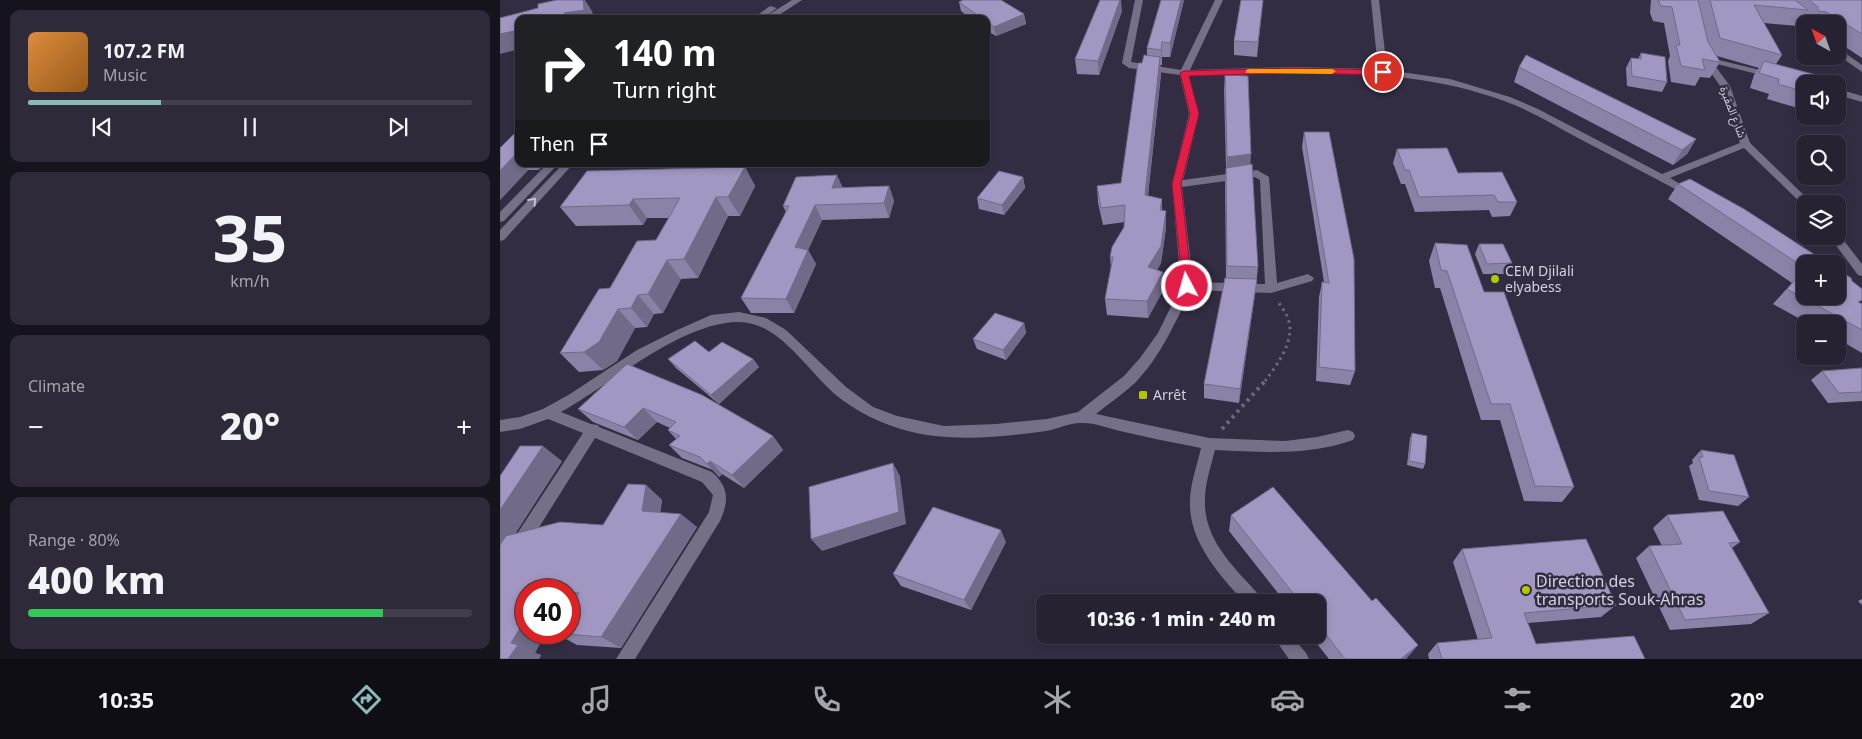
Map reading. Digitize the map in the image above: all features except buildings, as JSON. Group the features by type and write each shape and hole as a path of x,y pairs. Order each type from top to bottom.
{"street":[{"path":"762,15 785,0"},
{"path":"774,15 798,0"},
{"path":"1139,0 1126,63 1135,67 1184,73 1292,70 1383,72 1450,82 1507,99 1535,111 1702,199"},
{"path":"1082,418 1129,380 1145,362 1163,336 1187,286 1176,184 1194,114 1184,73 1219,0"},
{"path":"1375,0 1383,72"},
{"path":"1772,0 1796,20"},
{"name":"شارع المقبرة","path":"1796,81 1704,53 1725,86 1745,144 1799,195"},
{"path":"1846,57 1862,69"},
{"path":"1846,94 1862,99"},
{"path":"1661,178 1745,144"},
{"path":"500,218 550,167"},
{"path":"500,237 565,167"},
{"path":"1176,184 1257,173 1265,179 1271,289"},
{"path":"1841,245 1862,272"},
{"path":"1187,286 1271,289 1308,278"},
{"path":"500,426 520,423 548,413 575,398 642,354 679,334 711,320 739,317 762,321 782,333 841,391 868,411 896,422 944,432 1047,425 1082,418 1209,444 1285,447 1317,443 1348,436"},
{"path":"548,413 593,429 707,477 718,486 721,499 716,516 625,659"},
{"path":"500,574 593,429"},
{"path":"1209,444 1197,501 1200,523 1208,544 1248,594"},
{"path":"1288,644 1300,659"}],"path":[{"path":"1209,444 1278,363 1288,342 1289,320 1271,289"}],"slow traffic":[{"path":"1249,71 1332,71"}],"place":[{"name":"CEM Djilali elyabess","path":"1495,279"},
{"name":"Arrêt","path":"1143,395"},
{"name":"Direction des transports Souk-Ahras","path":"1526,590"}],"route":[{"path":"1187,286 1176,184 1194,114 1184,73 1292,70 1383,72"}]}
